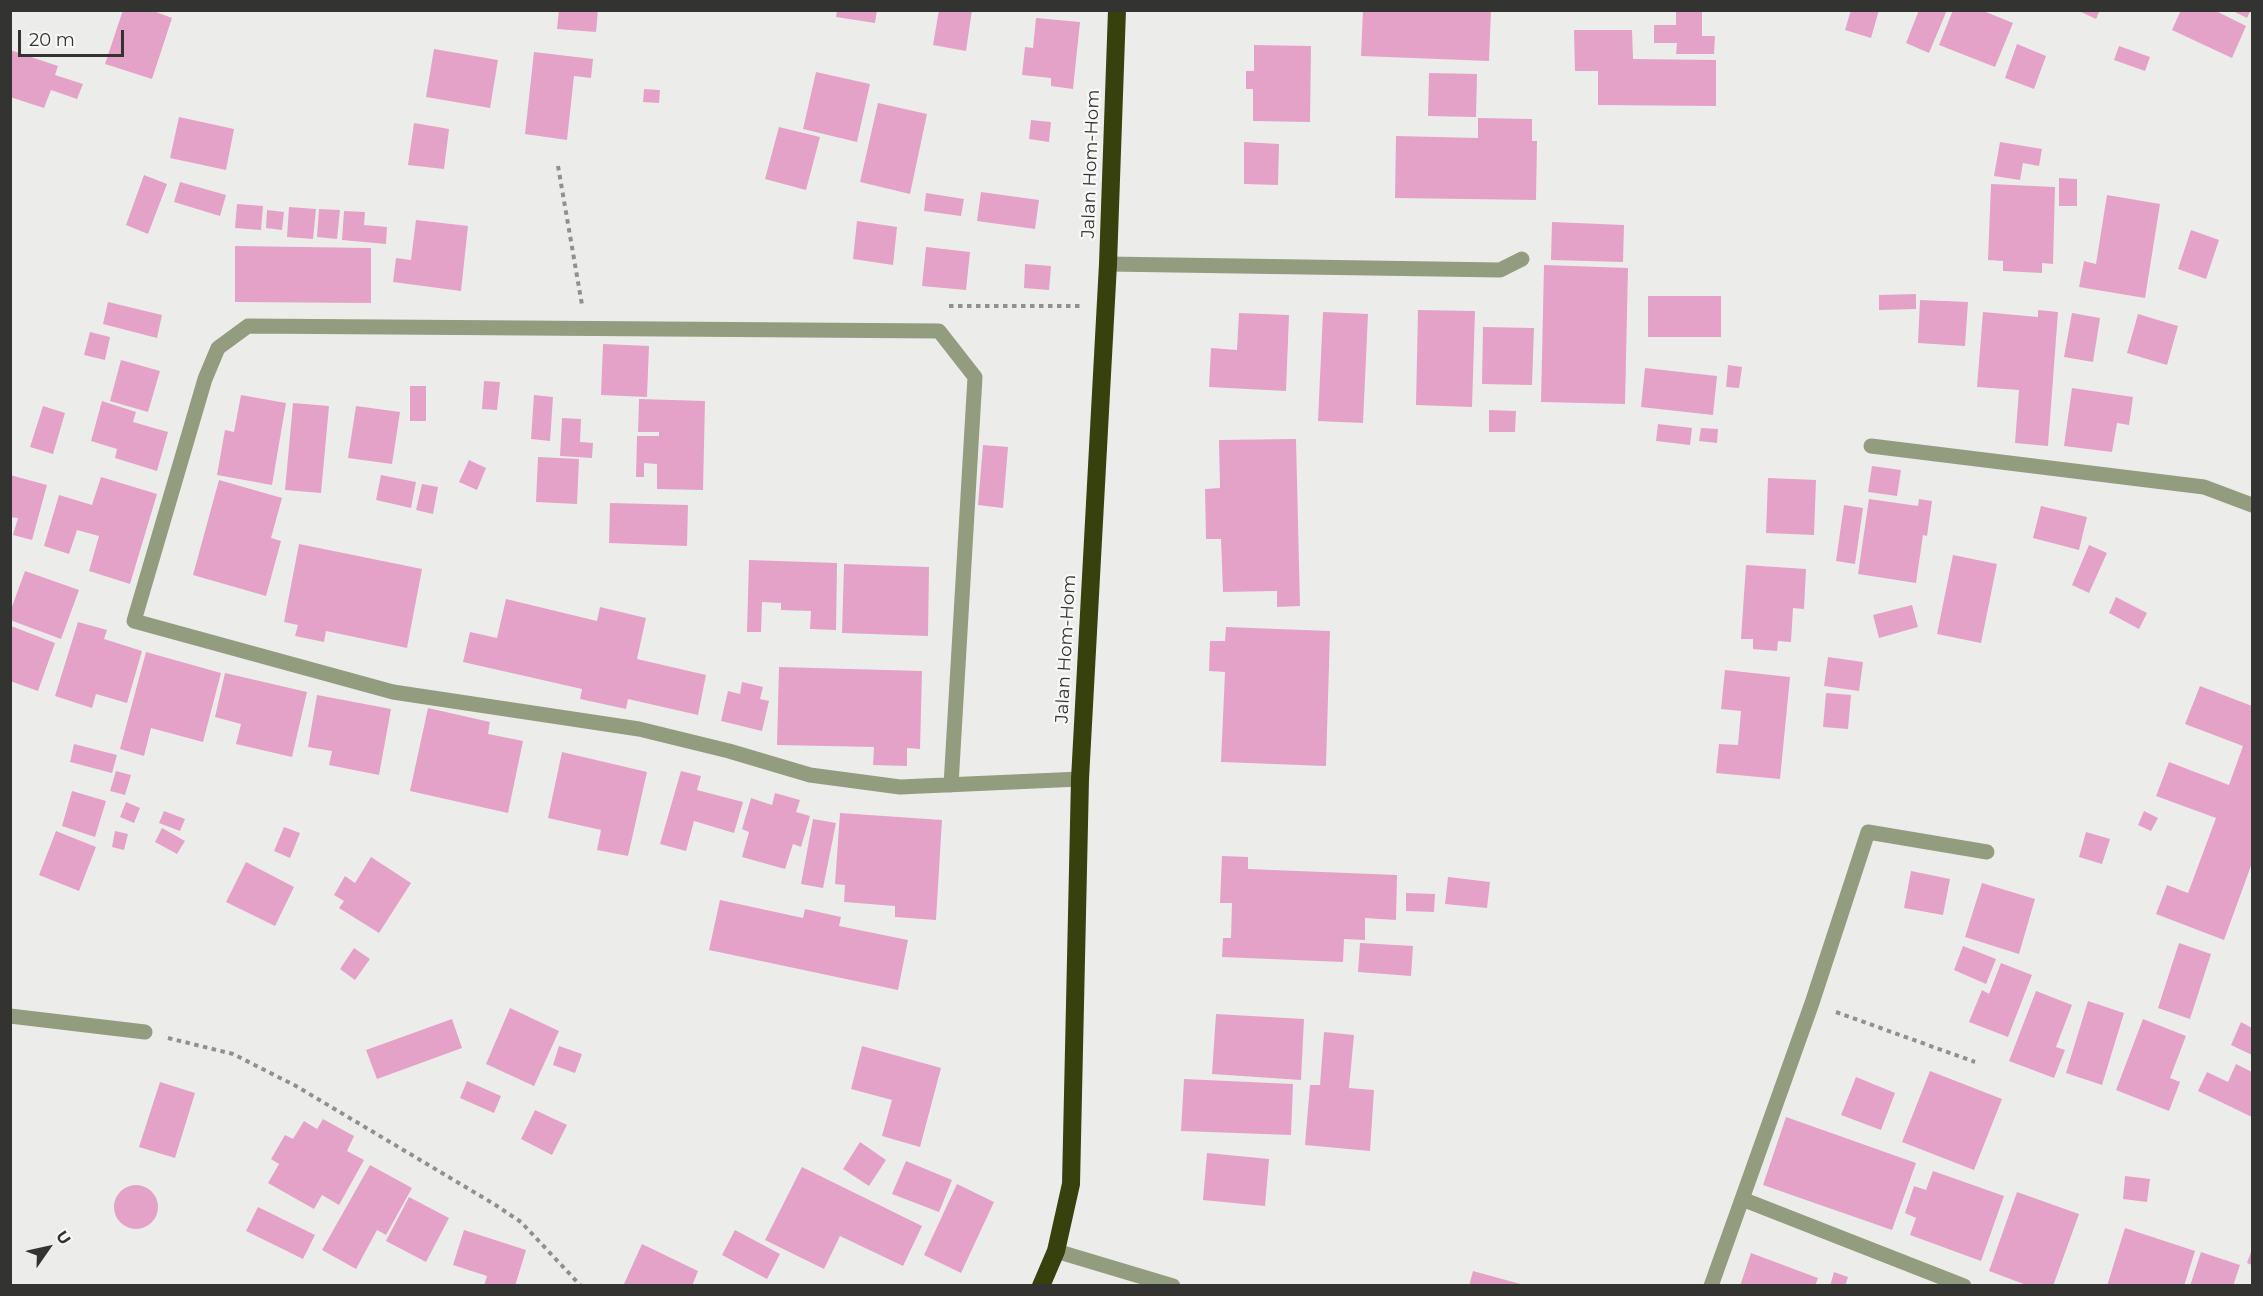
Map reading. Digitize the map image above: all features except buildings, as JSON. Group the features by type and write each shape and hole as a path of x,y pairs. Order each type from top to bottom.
{"highway":[{"name":"Jalan Hom-Hom","path":"1041,1286 1056,1251 1071,1184 1080,779 1108,264 1117,10"}],"street":[{"path":"1108,264 1500,270 1522,259"},
{"path":"951,785 975,377 939,331 248,326 218,348 206,379 134,621 393,692 639,729 729,751 810,775 900,787 951,785 1080,779"},
{"path":"1871,446 2204,487 2253,505"},
{"path":"1711,1286 1812,1003 1868,832 1987,852"},
{"path":"10,1016 145,1032"},
{"path":"1742,1199 1964,1286"},
{"path":"1056,1251 1173,1286"}],"path":[{"path":"558,166 583,305"},
{"path":"939,306 1105,306"},
{"path":"1812,1003 1975,1062"},
{"path":"145,1032 233,1054 296,1086 522,1222 581,1286"}]}
